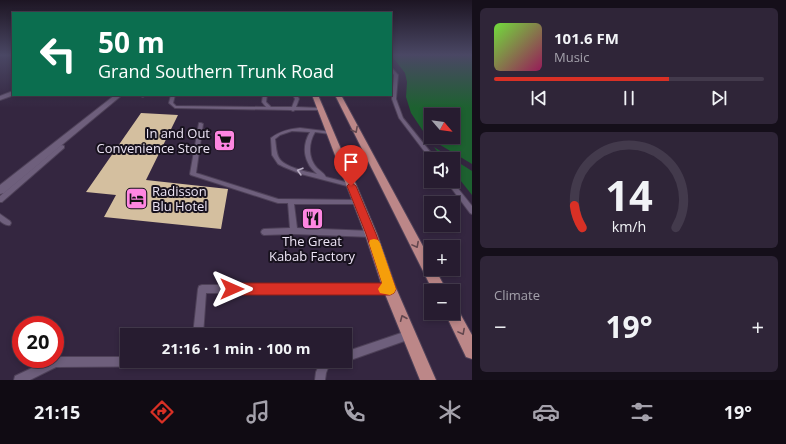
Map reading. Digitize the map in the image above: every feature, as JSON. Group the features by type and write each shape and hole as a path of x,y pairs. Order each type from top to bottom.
{"main road":[{"path":"315,96 371,234 390,289 428,380"},
{"path":"339,96 436,284"},
{"path":"456,320 472,351"}],"street":[{"path":"0,98 12,93"},
{"path":"0,190 118,96"}],"lane":[{"path":"394,73 396,75 394,99 401,118 427,152"},
{"path":"173,96 171,103 176,107 293,110 320,109"},
{"path":"265,96 264,102 270,109"},
{"path":"293,110 297,99 296,96"},
{"path":"201,124 193,174 278,201 358,202"},
{"path":"330,133 292,130 277,135 273,139 275,155 279,162 291,168 351,186"},
{"path":"313,131 307,145 308,154 311,164 326,178"},
{"path":"0,200 62,147"},
{"path":"454,188 472,211"},
{"path":"291,201 294,231"},
{"path":"0,216 8,223"},
{"path":"264,232 294,231 371,234"},
{"path":"199,328 202,289 390,289"},
{"path":"352,355 410,335"},
{"path":"19,380 54,362 120,362"},
{"path":"320,380 323,368"}],"green space":[{"path":"405,73 472,73 472,164 460,157 460,152 452,152 439,144 460,144 460,108 424,108 424,132 411,113 406,97 407,82"},
{"path":"434,147 442,152 438,152"},
{"path":"460,163 472,171 472,195 460,180"}],"building":[{"path":"141,113 178,115 146,180 228,189 221,229 104,217 116,195 86,192"}],"slow traffic":[{"path":"374,243 390,289 384,289"}],"place":[{"name":"In and Out Convenience Store","path":"225,140"},
{"name":"Radisson Blu Hotel","path":"136,198"},
{"name":"The Great Kabab Factory","path":"312,219"}],"route":[{"path":"232,289 390,289 371,234 351,186"}]}
